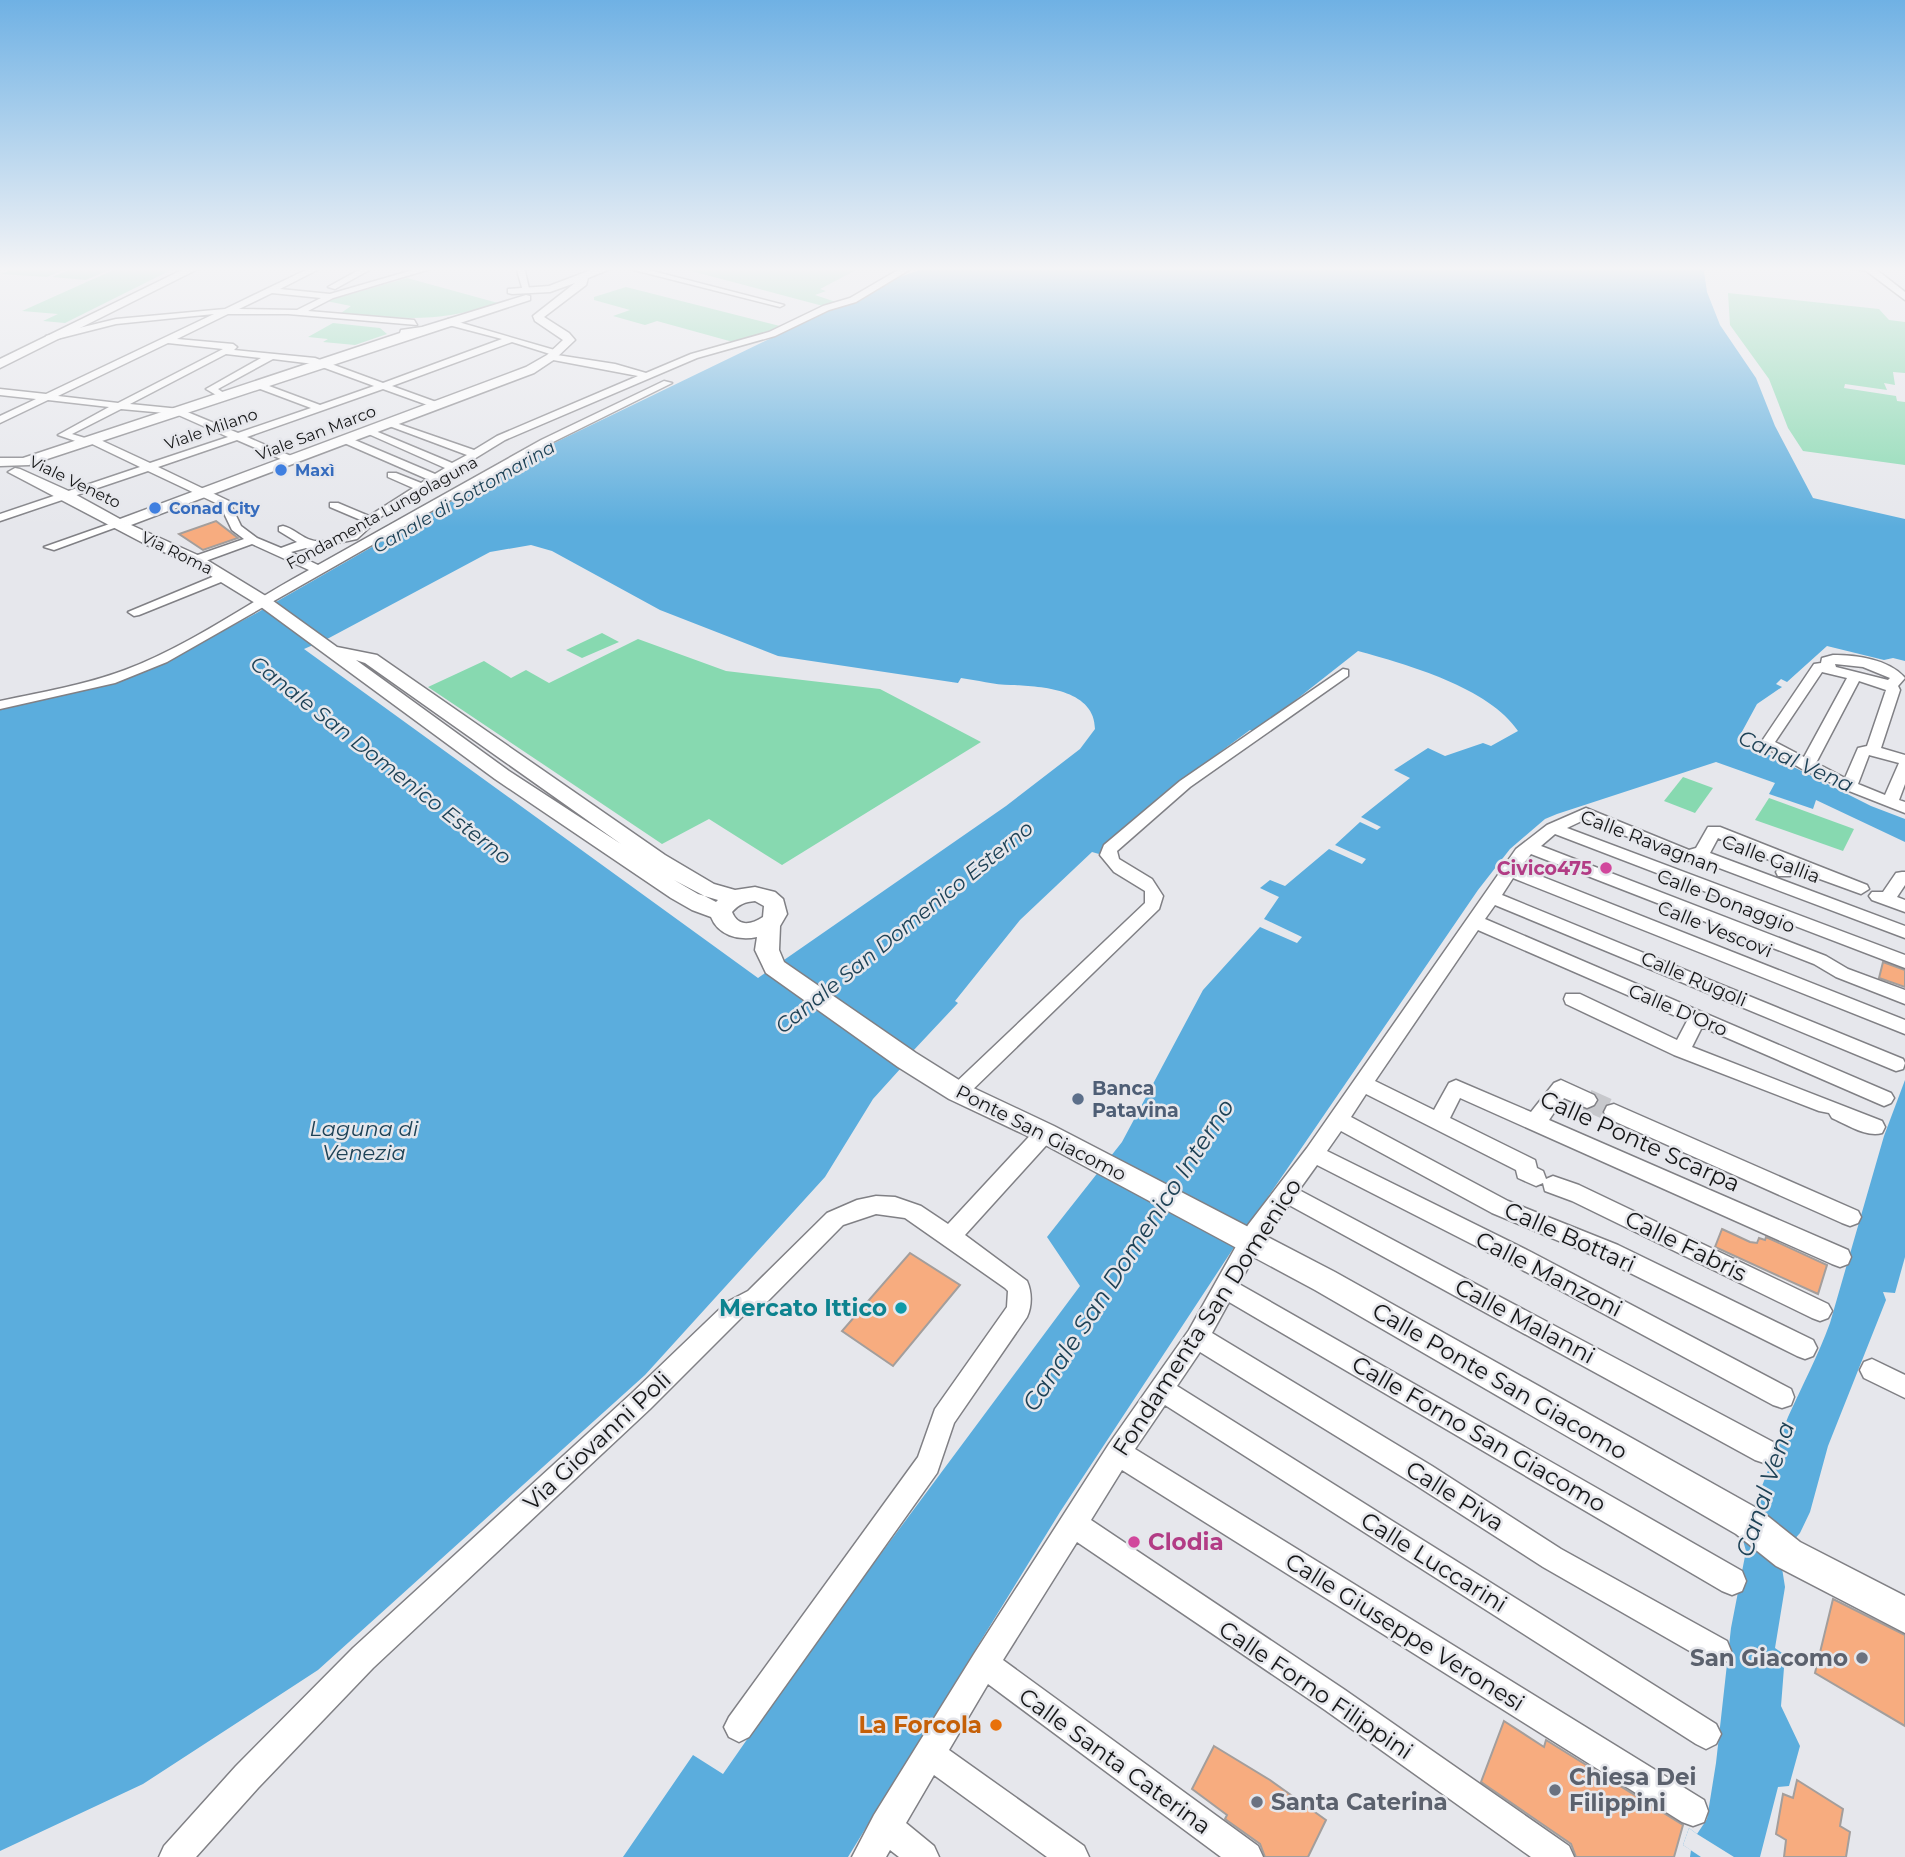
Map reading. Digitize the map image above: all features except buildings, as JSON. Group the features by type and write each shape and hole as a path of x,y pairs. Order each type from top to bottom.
{"street":[{"path":"0,362 17,354"},
{"path":"0,420 136,354"},
{"path":"218,354 63,435 87,440 225,503 236,528 253,540 320,570"},
{"path":"257,354 319,362 436,405"},
{"path":"7,465 348,354"},
{"name":"Viale Milano","path":"0,518 471,354"},
{"name":"Fondamenta Lungolaguna","path":"0,705 107,680 145,667 267,603 335,561 545,442 667,383 615,367 549,354"},
{"path":"281,552 307,544 341,541 356,534 386,509 472,453 645,375 704,354"},
{"name":"Viale San Marco","path":"50,547 294,461 523,373 553,355"},
{"path":"223,396 211,389 272,356"},
{"path":"258,385 319,408"},
{"path":"0,392 175,411 294,461"},
{"path":"389,424 472,453"},
{"path":"369,432 451,468 481,477"},
{"path":"346,440 435,478"},
{"name":"Viale Veneto","path":"7,465 119,524"},
{"path":"392,475 421,486"},
{"path":"334,505 372,521"},
{"path":"386,509 415,515"},
{"name":"Via Roma","path":"119,524 152,542 196,560 267,603 325,645 371,659 657,860 728,905"},
{"path":"282,530 335,561"},
{"path":"196,560 253,540"},
{"path":"134,612 222,577"},
{"path":"1829,668 1827,661 1836,658 1887,670 1898,678 1891,685"},
{"path":"1849,786 1863,751 1873,750 1905,763 1897,806 1849,786 1807,766 1767,744 1817,670 1829,668 1891,685"},
{"path":"958,1092 1153,905 1157,897 1155,890 1113,865 1108,855 1111,849 1185,784 1343,673"},
{"path":"1807,766 1855,676"},
{"path":"1873,750 1893,690 1891,685"},
{"name":"Fondamenta San Domenico","path":"868,1857 984,1664 1118,1453 1197,1337 1225,1288 1246,1241 1286,1194 1510,870 1529,847 1553,828 1586,813"},
{"name":"Calle Gallia","path":"1586,813 1691,857 1695,853 1701,855 1905,932"},
{"name":"Calle Ravagnan","path":"1553,828 1905,962"},
{"path":"1701,855 1714,830 1791,863 1861,888"},
{"name":"Calle Donaggio","path":"1529,847 1905,997"},
{"path":"1776,884 1791,863"},
{"name":"Calle Vescovi","path":"1510,870 1905,1027"},
{"name":"Calle Ravagnan","path":"1731,895 1744,872"},
{"path":"1905,878 1902,877 1883,897 1905,906"},
{"path":"737,930 757,930 769,924 777,914 777,907 772,900 755,894 728,905 724,923 737,930 751,947 772,964"},
{"name":"Calle Ravagnan","path":"1704,915 1715,897 1731,895"},
{"name":"Calle Rugoli","path":"1490,896 1896,1064"},
{"name":"Calle D'Oro","path":"1474,921 1884,1098"},
{"path":"769,924 766,941 772,964"},
{"name":"Ponte San Giacomo","path":"772,964 907,1060 958,1092 1045,1133 1246,1241"},
{"path":"1573,999 1681,1050 1875,1127"},
{"path":"1681,1050 1697,1019"},
{"name":"Calle Fabris","path":"1361,1083 1528,1166 1525,1172 1570,1193 1571,1191 1820,1311"},
{"name":"Calle Ponte Scarpa","path":"1437,1123 1456,1088 1840,1257"},
{"path":"1535,1123 1561,1088 1587,1100"},
{"path":"1614,1112 1850,1217"},
{"name":"Calle Bottari","path":"1337,1119 1500,1207 1610,1252 1805,1348"},
{"path":"950,1237 1045,1133"},
{"name":"Calle Manzoni","path":"1314,1154 1523,1259 1783,1397"},
{"name":"Calle Malanni","path":"1286,1194 1764,1451"},
{"name":"Via Giovanni Poli","path":"175,1857 363,1658 641,1401 735,1309 756,1298 835,1219 857,1209 876,1205 895,1206 913,1213 1013,1281 1019,1288 1019,1310 944,1417 928,1464 739,1727"},
{"name":"Calle Ponte San Giacomo","path":"1246,1241 1325,1281 1748,1522 1788,1554 1905,1615"},
{"name":"Calle Forno San Giacomo","path":"1225,1288 1732,1581"},
{"name":"Calle Piva","path":"1197,1337 1423,1475 1552,1558 1717,1651"},
{"path":"1872,1370 1905,1387"},
{"name":"Calle Luccarini","path":"1162,1390 1706,1734"},
{"name":"Calle Giuseppe Veronesi","path":"1118,1453 1693,1811"},
{"name":"Calle Forno Filippini","path":"1074,1524 1335,1700 1559,1857"},
{"name":"Calle Santa Caterina","path":"984,1664 1247,1857"},
{"path":"930,1754 1073,1857"},
{"path":"886,1826 923,1857"}],"green space":[{"path":"1751,354 1905,354 1905,373 1893,372 1895,385 1884,383 1887,390 1845,384 1844,388 1896,396 1897,401 1905,402 1905,465 1803,451 1788,428 1769,379"},
{"path":"602,633 619,642 582,658 566,650"},
{"path":"638,639 726,671 880,689 981,742 782,865 709,819 662,844 428,687 484,661 511,678 526,670 549,683"},
{"path":"1683,777 1713,788 1695,813 1664,801"},
{"path":"1769,798 1854,829 1843,851 1755,820"}],"water":[{"name":"Laguna di Venezia","path":"739,354 1739,354 1756,378 1775,426 1813,498 1905,519 1905,661 1893,658 1884,660 1827,646 1787,682 1781,679 1776,684 1782,687 1757,704 1738,739 1871,806 1905,819 1905,842 1816,800 1813,809 1769,794 1775,783 1716,762 1545,819 1510,849 1478,890 1246,1229 1060,1512 848,1857 623,1857 693,1755 723,1774 810,1649 1080,1286 1047,1237 1122,1142 1203,990 1260,927 1297,943 1302,937 1264,919 1279,897 1260,888 1270,880 1285,886 1329,849 1362,864 1366,859 1335,845 1360,822 1377,830 1381,827 1361,817 1410,778 1394,770 1428,748 1445,756 1483,743 1491,746 1518,731 1488,702 1468,690 1422,671 1358,651 1255,732 1250,730 1159,797 1099,854 1092,852 1020,920 955,1001 958,1003 873,1099 825,1177 645,1375 318,1670 143,1784 0,1851 0,708 110,684 148,670 253,615 550,445","holes":["531,545 552,551 660,610 778,656 958,683 961,678 1064,692 1086,705 1093,716 1095,729 1080,749 1006,806 758,978 304,649 490,552"]},
{"name":"Canal Vena","path":"1905,1080 1905,1257 1895,1293 1883,1292 1886,1300 1828,1446 1810,1512 1800,1533 1792,1542 1782,1568 1785,1587 1775,1648 1785,1655 1781,1706 1800,1746 1789,1786 1778,1787 1760,1857 1690,1857 1691,1850 1683,1845 1689,1828 1697,1834 1707,1819 1716,1763 1731,1628 1746,1551 1741,1533 1830,1323 1884,1136"}],"pier":[{"path":"1689,1828 1734,1857 1701,1857 1683,1845"}],"tunnel":[{"path":"1587,1100 1614,1112"}],"place":[{"name":"Maxì","path":"281,470"},
{"name":"Conad City","path":"155,508"},
{"name":"Civico475","path":"1606,868"},
{"name":"Banca Patavina","path":"1078,1099"},
{"name":"Mercato Ittico","path":"901,1308"},
{"name":"Clodia","path":"1134,1542"},
{"name":"San Giacomo","path":"1862,1658"},
{"name":"La Forcola","path":"996,1725"},
{"name":"Chiesa Dei Filippini","path":"1555,1790"},
{"name":"Santa Caterina","path":"1257,1802"}],"water label":[{"name":"Canale di Sottomarina","path":"464,497"},
{"name":"Canale San Domenico Esterno","path":"381,760"},
{"name":"Canale San Domenico Esterno","path":"904,927"},
{"name":"Canale San Domenico Interno","path":"1128,1255"}]}
